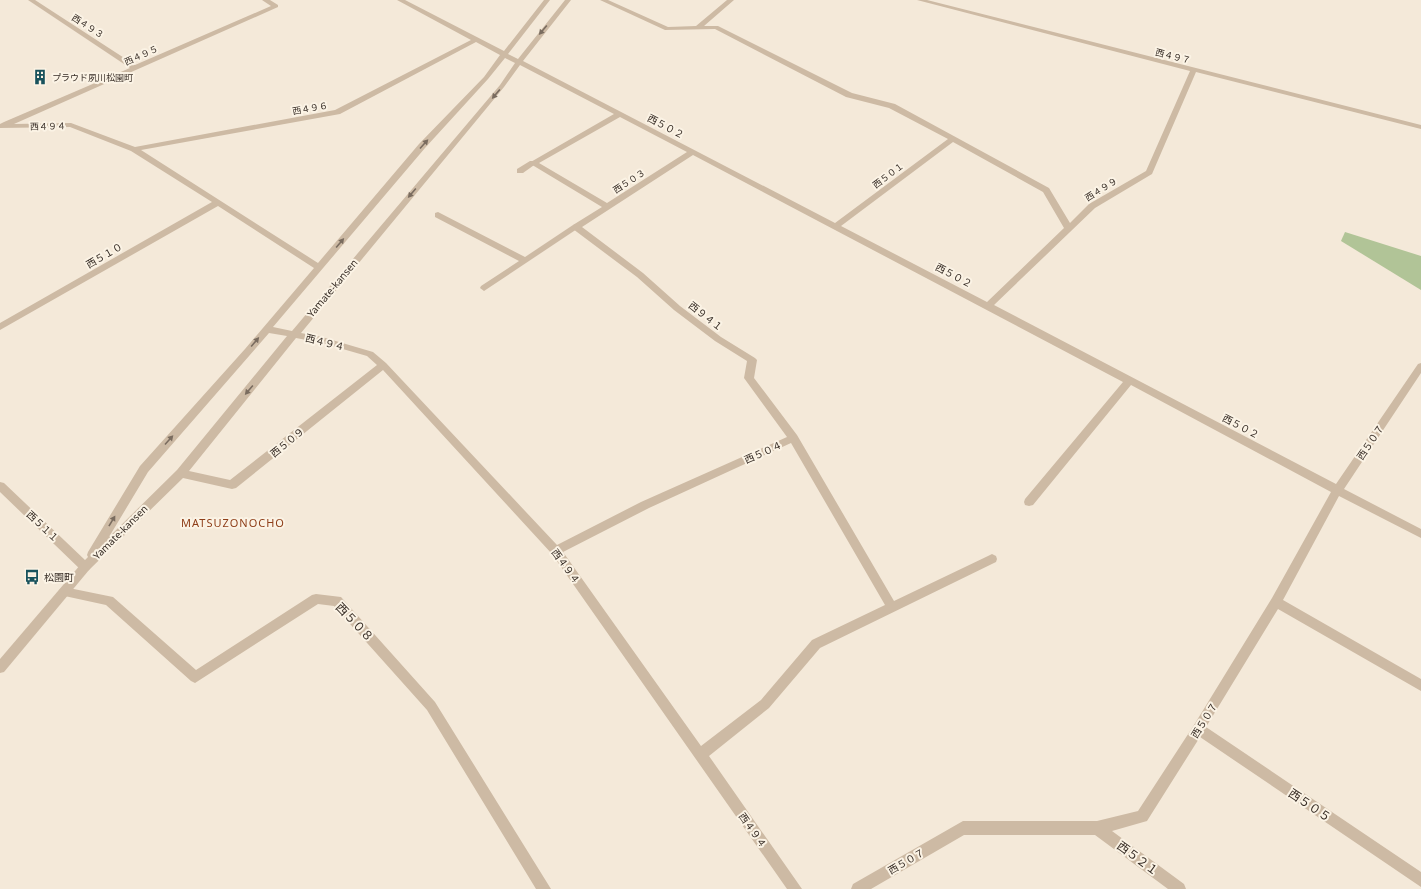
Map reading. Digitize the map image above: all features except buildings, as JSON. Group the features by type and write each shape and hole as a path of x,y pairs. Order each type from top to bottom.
{"street":[{"name":"西４９３","path":"31,0 135,68"},
{"name":"西４９５","path":"2,127 276,6 265,0"},
{"name":"西５０２","path":"400,0 836,226 1421,534"},
{"name":"Yamate-kansen","path":"85,566 144,469 422,146 486,78 547,0"},
{"name":"Yamate-kansen","path":"0,668 85,566 180,473 318,305 502,86 520,63 535,40 568,0"},
{"path":"603,0 667,29 716,27 849,95 892,106 1046,190 1068,227"},
{"path":"697,28 731,0"},
{"name":"西４９７","path":"920,0 1421,127"},
{"name":"西４９６","path":"134,148 337,112 475,40"},
{"name":"西４９９","path":"988,306 1068,227 1092,206 1149,172 1194,70"},
{"path":"520,171 620,114"},
{"name":"西４９４","path":"2,127 71,125 134,148 319,267"},
{"name":"西５０１","path":"836,226 953,139"},
{"name":"西５０３","path":"484,288 693,152"},
{"path":"533,163 608,207"},
{"name":"西５１０","path":"0,327 219,202"},
{"path":"438,215 525,261"},
{"name":"西９４１","path":"576,227 640,275 677,308 718,340 752,360 749,378 793,438"},
{"name":"西４９４","path":"266,329 322,340 370,354 383,365 556,550 794,889"},
{"name":"西５０９","path":"180,473 232,486 383,365"},
{"name":"西５０７","path":"858,889 964,828 1097,828 1142,816 1198,729 1276,602 1338,489 1421,366"},
{"path":"1029,502 1130,380"},
{"name":"西５０４","path":"556,550 644,505 793,438 892,607"},
{"name":"西５１１","path":"0,486 85,566"},
{"path":"700,755 765,704 816,644 992,559"},
{"name":"西５０８","path":"64,592 109,601 195,677 316,599 337,601 431,706 544,889"},
{"path":"1276,602 1421,685"},
{"name":"西５０５","path":"1198,729 1421,880"},
{"name":"西５２１","path":"1097,828 1180,889"}],"green space":[{"path":"1345,232 1421,256 1421,290 1341,241"}],"place":[{"name":"プラウド夙川松園町","path":"40,77"},
{"name":"松園町","path":"32,577"}],"district":[{"name":"MATSUZONOCHO","path":"233,522"}]}
